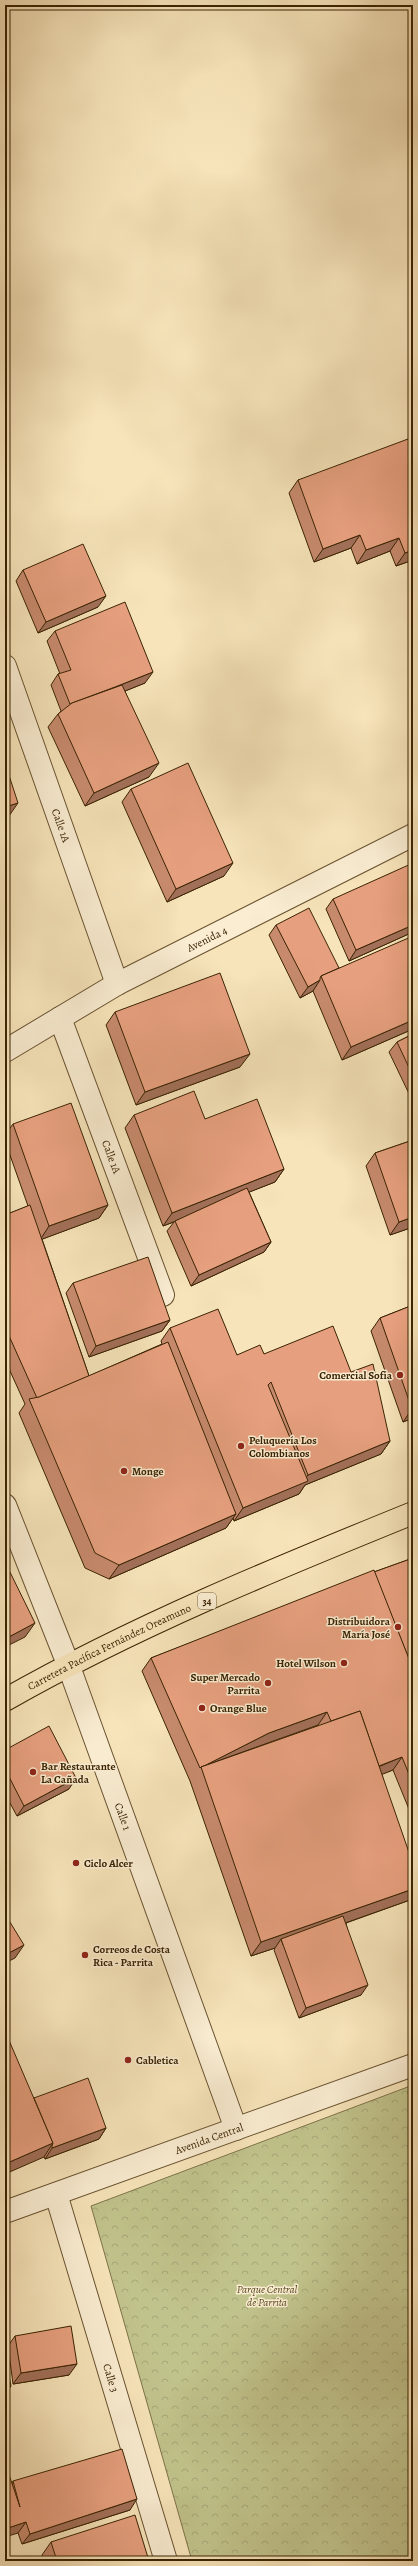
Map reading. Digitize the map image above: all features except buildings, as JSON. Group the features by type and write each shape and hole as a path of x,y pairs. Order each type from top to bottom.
{"highway":[{"name":"Carretera Pacífica Fernández Oreamuno","path":"5,1700 68,1664 306,1556 413,1513"}],"street":[{"name":"Calle 1A","path":"5,666 117,984"},
{"name":"Avenida 4","path":"5,1051 117,984 413,835"},
{"name":"Calle 1A","path":"60,1018 163,1295"},
{"name":"Calle 1","path":"5,1505 68,1664 236,2129"},
{"name":"Avenida Central","path":"5,2212 413,2065"},
{"name":"Calle 3","path":"56,2194 166,2561"}],"green space":[{"name":"Parque Central de Parrita","path":"413,2085 413,2561 192,2561 91,2206"}],"place":[{"name":"Comercial Sofía","path":"400,1375"},
{"name":"Peluquería Los Colombianos","path":"241,1446"},
{"name":"Monge","path":"124,1471"},
{"name":"Distribuidora María José","path":"398,1627"},
{"name":"Hotel Wilson","path":"344,1663"},
{"name":"Super Mercado Parrita","path":"268,1683"},
{"name":"Orange Blue","path":"202,1708"},
{"name":"Bar Restaurante La Cañada","path":"33,1772"},
{"name":"Ciclo Alcer","path":"76,1863"},
{"name":"Correos de Costa Rica - Parrita","path":"85,1955"},
{"name":"Cabletica","path":"128,2060"}]}
